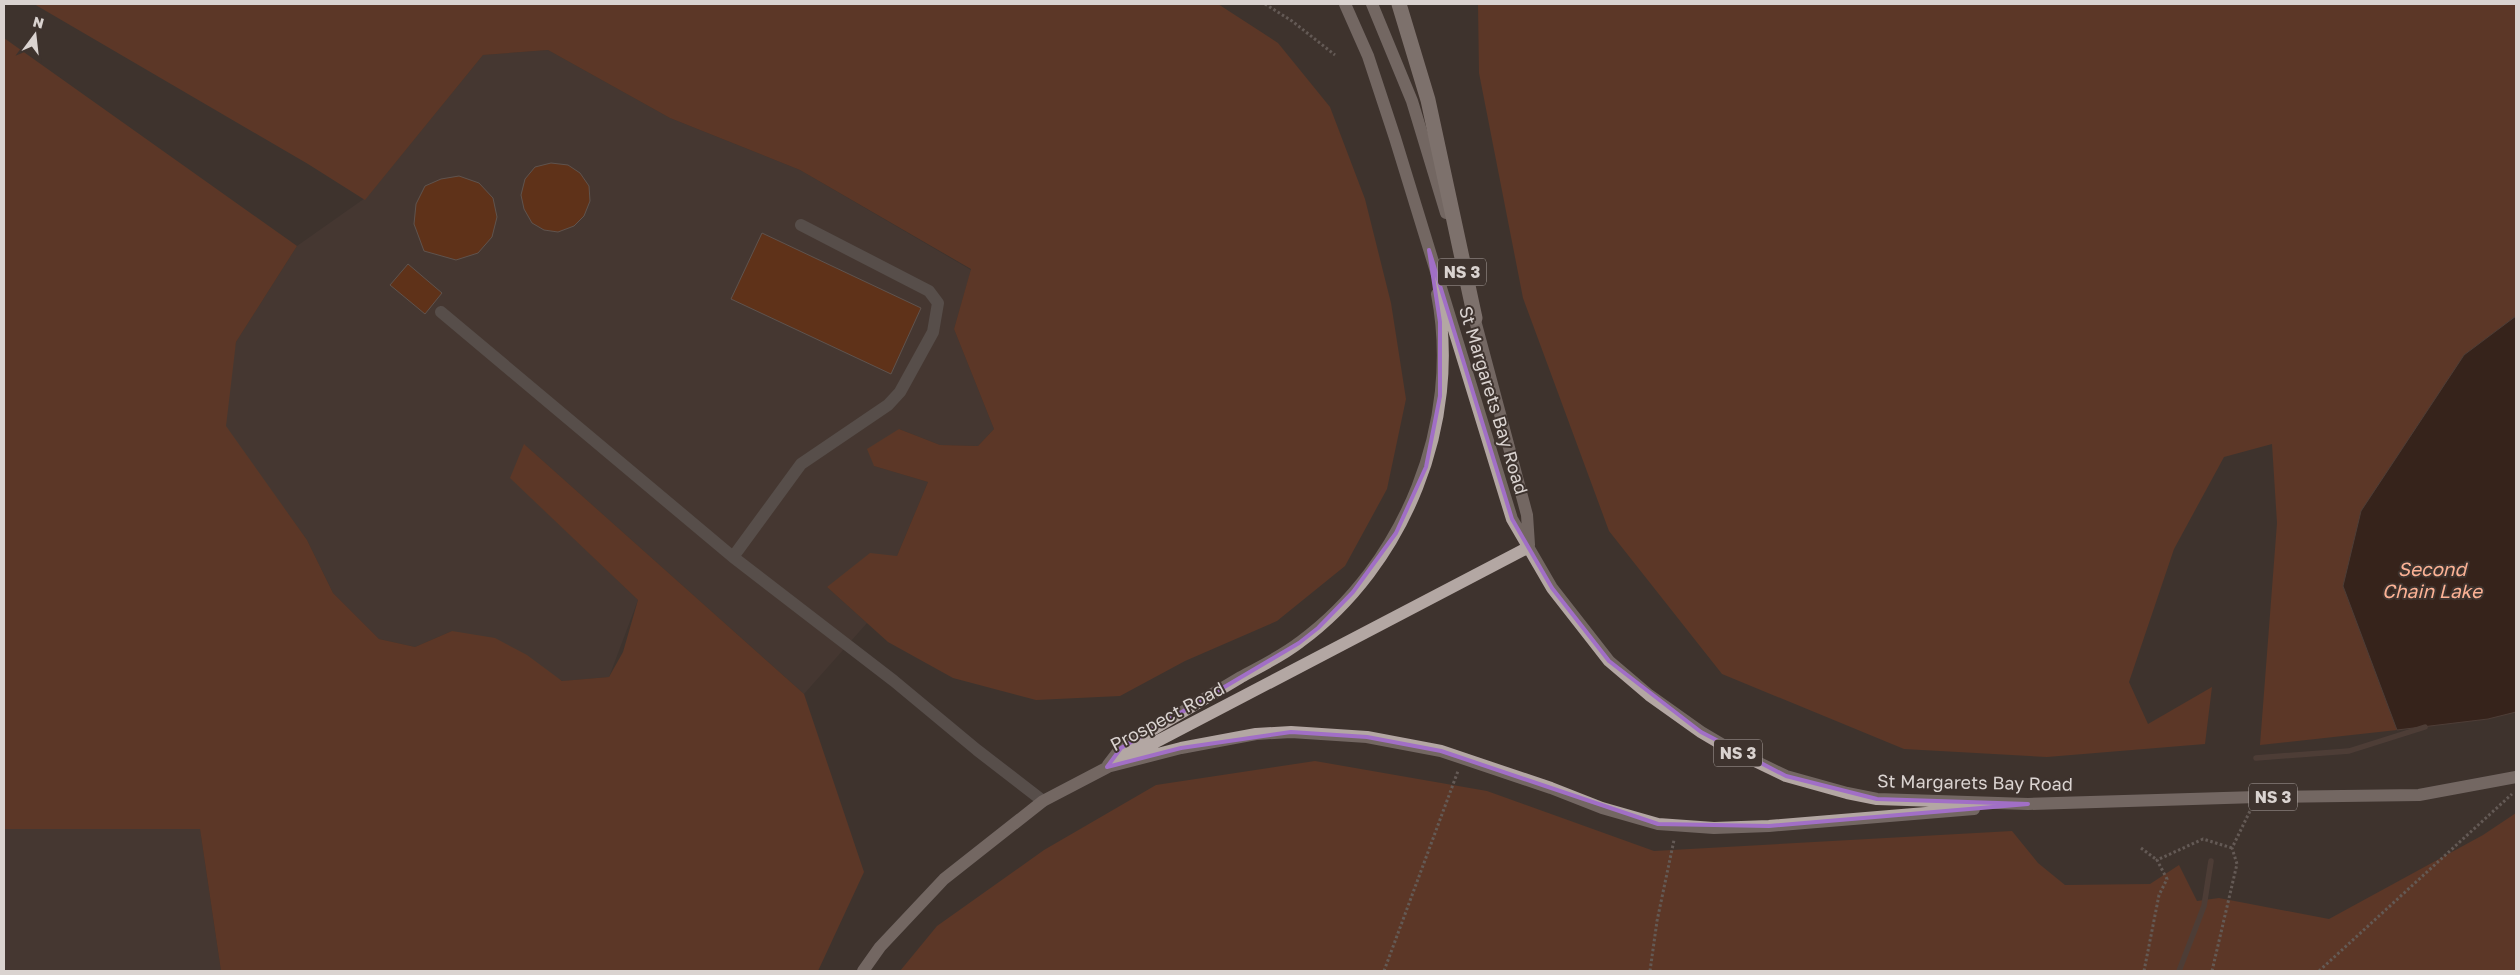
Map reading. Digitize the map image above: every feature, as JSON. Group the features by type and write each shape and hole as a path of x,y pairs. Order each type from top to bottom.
{"highway":[{"path":"1399,4 1428,100 1475,318"}],"main road":[{"name":"St Margarets Bay Road","path":"1345,4 1380,90 1512,519 1564,606 1610,661 1649,695 1701,732 1728,748 1786,776 1847,793 1877,799 2028,804 2257,797 2419,795 2516,777"},
{"name":"St Margarets Bay Road","path":"1372,4 1412,102 1475,318 1527,515 1529,547"},
{"path":"1107,767 1121,748 1299,643 1353,592 1396,533 1407,513 1426,467 1440,396 1440,322 1429,250"},
{"name":"Prospect Road","path":"863,971 880,947 944,879 1043,801 1529,547"},
{"path":"1107,767 1190,746 1256,734 1291,732 1368,737 1441,751 1551,788 1602,808 1658,824 1714,828 1769,826 2028,804"}],"lane":[{"path":"733,557 801,464 888,405 900,392 933,332 938,303 929,291 801,225"},
{"path":"441,312 733,557 894,680 977,750 1043,801"}],"path":[{"path":"1265,4 1292,21 1334,55"},
{"path":"1384,971 1463,759"},
{"path":"2319,971 2516,790"},
{"path":"2212,971 2237,864 2232,848 2257,797"},
{"path":"1650,971 1657,921 1677,824"},
{"path":"2156,860 2203,838 2232,848"},
{"path":"2141,848 2156,860 2167,879 2159,895 2144,971"}],"highlighted area":[{"path":"1429,250 1512,519 1552,588 1609,661 1701,732 1786,776 1877,799 2028,804 1769,826 1658,824 1441,751 1367,737 1291,732 1181,748 1107,767 1121,748 1299,643 1318,628 1353,592 1396,533 1426,467 1440,396 1440,322"}],"shaded area":[{"path":"34,4 1218,4 1278,43 1330,107 1365,199 1391,303 1406,399 1387,489 1345,566 1277,621 1185,661 1120,696 1036,700 953,678 888,642 827,587 870,553 897,556 928,482 874,466 867,449 899,429 940,445 978,446 994,429 954,329 971,269 800,170 670,118 548,50 483,55 365,200 308,164"},
{"path":"1478,4 2516,4 2516,316 2464,355 2343,586 2397,730 2260,745 2277,523 2272,444 2224,457 2174,549 2129,682 2148,724 2212,687 2205,744 2047,757 1904,749 1722,674 1609,531 1523,298 1479,73"},
{"path":"4,38 297,246 236,342 226,426 307,540 333,593 379,639 415,647 452,631 495,638 527,655 562,681 609,677 623,652 638,600 510,478 524,444 804,694 864,872 818,971 221,971 200,829 4,829"},
{"path":"548,50 670,118 800,170 971,270 954,329 994,429 978,446 940,445 899,429 874,466 928,482 897,556 827,587 867,623 804,694 525,445 511,478 638,600 609,677 563,681 452,631 415,647 379,639 333,593 307,540 222,423 236,342 297,246 368,196 483,55"},
{"path":"1315,761 1487,791 1654,851 2012,831 2038,863 2065,885 2150,884 2179,865 2197,901 2219,898 2329,919 2483,835 2516,813 2516,971 900,971 937,926 1044,850 1156,785"},
{"path":"4,829 200,829 221,971 4,971"}],"water":[{"name":"Second Chain Lake","path":"2516,316 2516,712 2488,719 2397,730 2343,586 2361,511 2464,355"}],"building":[{"path":"551,163 568,165 580,173 589,186 590,201 584,216 574,226 558,232 544,230 532,223 524,209 521,195 525,179 535,167"},
{"path":"459,176 479,183 493,198 497,217 492,237 478,253 456,260 424,251 414,224 416,204 425,186 441,179"},
{"path":"762,233 921,308 891,374 731,299"},
{"path":"408,264 442,293 425,314 390,285"}],"waterway":[{"path":"2256,758 2349,751 2425,727"},
{"path":"2179,971 2204,906 2211,861"}]}
